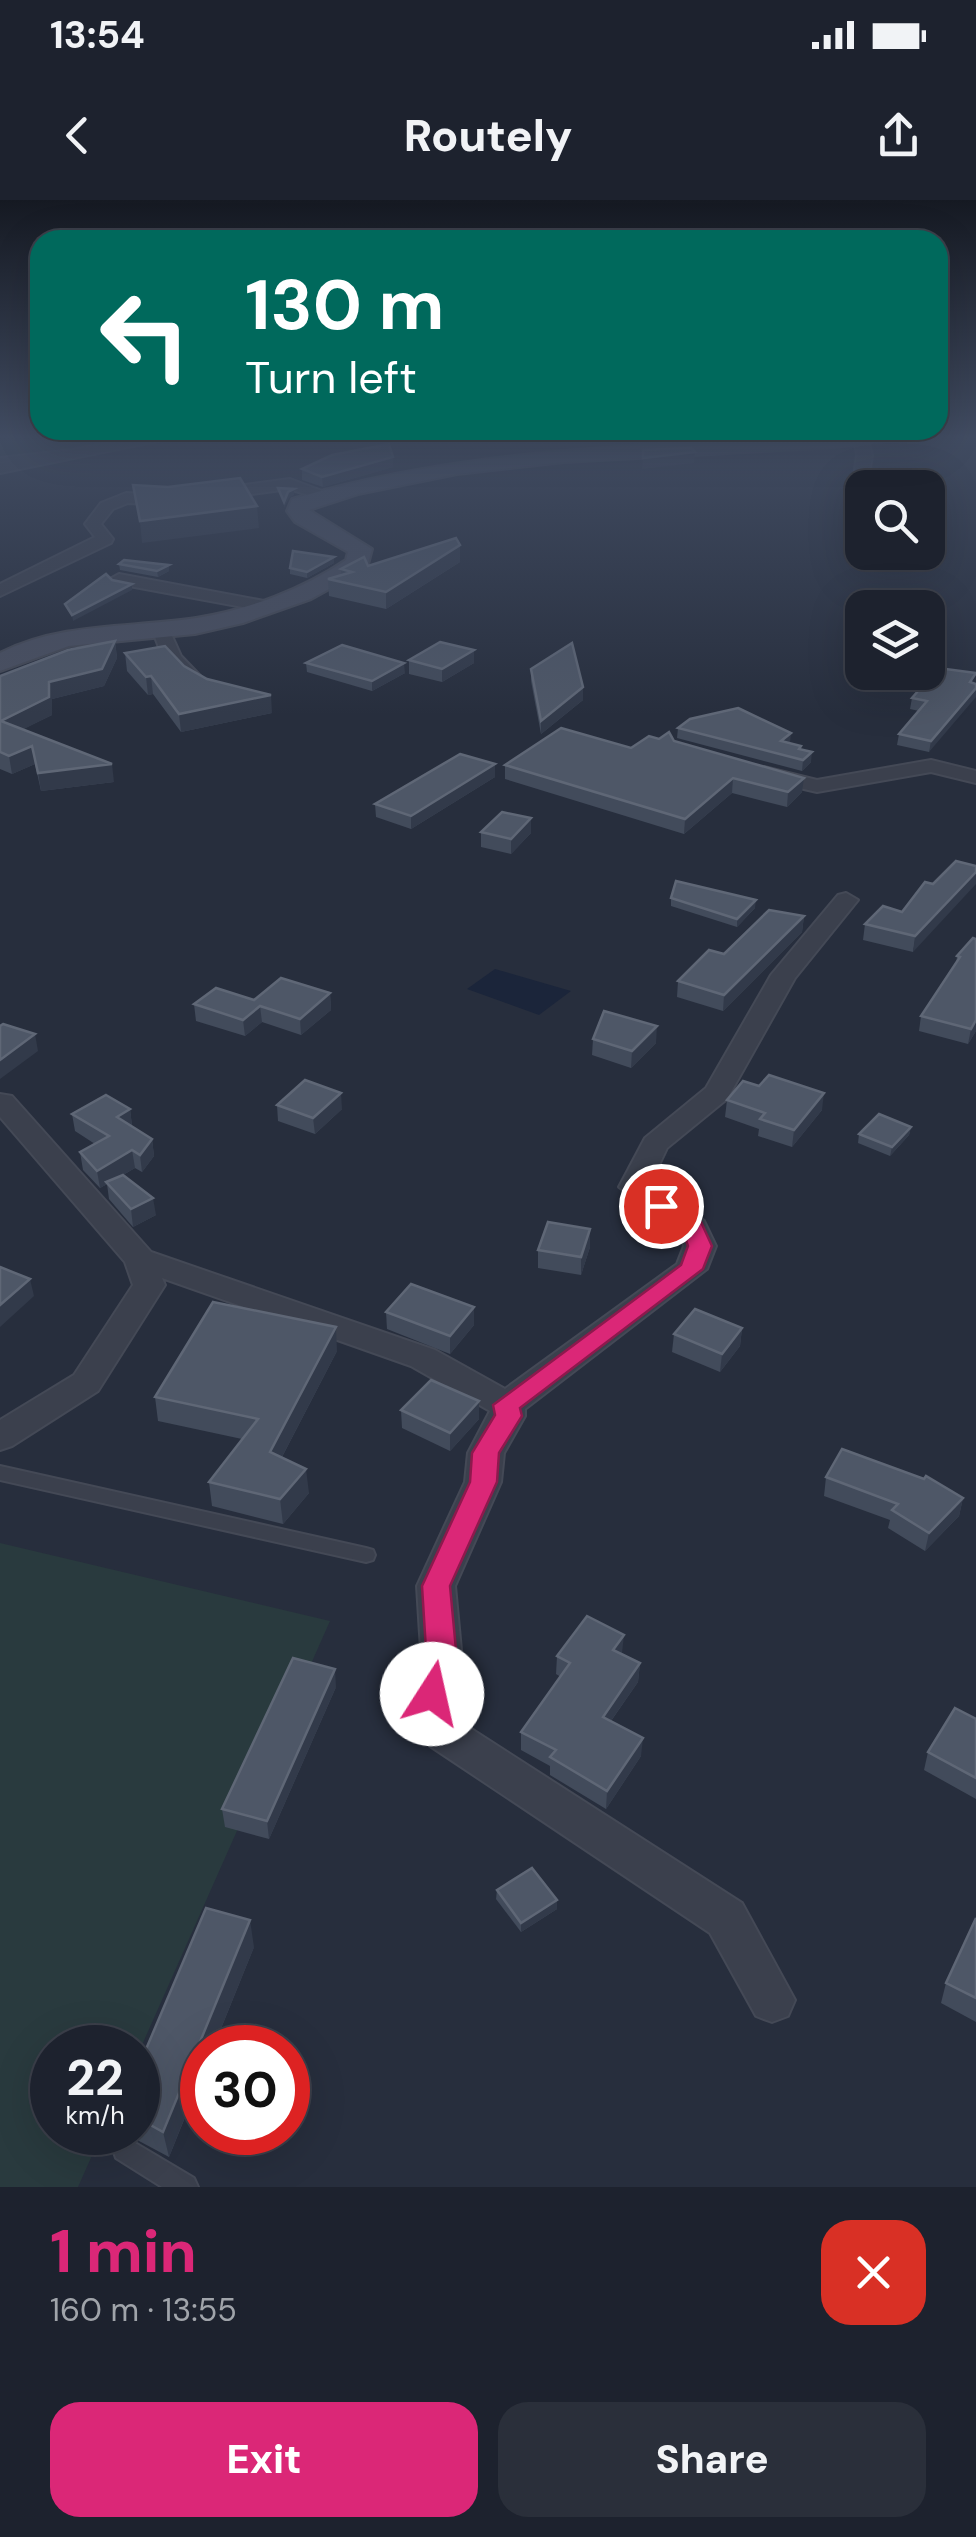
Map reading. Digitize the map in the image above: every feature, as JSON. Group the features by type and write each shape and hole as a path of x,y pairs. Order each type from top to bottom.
{"main road":[{"path":"0,663 18,652 56,642 200,625 316,590 358,563 360,549 322,529"}],"street":[{"path":"0,591 105,539 97,529"},
{"path":"119,579 264,606"},
{"path":"160,629 172,658 204,688 218,692"},
{"path":"748,768 817,786 931,766 976,778"},
{"path":"506,1405 691,1269 700,1246 693,1228 634,1187 637,1176 656,1144 717,1094 784,975 846,900"},
{"path":"0,1437 86,1384 149,1285 140,1259 2,1102"},
{"path":"140,1259 423,1358 506,1405"},
{"path":"506,1405 508,1416 486,1453 483,1482 436,1586 441,1650 432,1694 445,1734 726,1918 772,2000"}],"lane":[{"path":"0,1473 366,1555"},
{"path":"135,2155 185,2187"}],"shaded area":[{"path":"0,1543 330,1621 151,2025 30,2025 30,2155 92,2155 78,2187 0,2187"}],"water":[{"path":"495,969 571,991 539,1015 467,989"}],"building":[{"path":"456,538 460,545 386,592 328,579 352,572 341,569 364,557 368,566"},
{"path":"293,551 334,557 307,572 290,568"},
{"path":"124,560 169,565 157,571 119,564"},
{"path":"106,574 112,580 132,584 72,615 65,604"},
{"path":"115,641 102,669 49,682 49,697 1,721 112,764 38,773 32,746 9,756 0,752 0,676 68,650"},
{"path":"440,642 474,650 442,669 409,660"},
{"path":"572,643 583,687 541,721 531,669"},
{"path":"342,645 404,663 372,681 306,663"},
{"path":"165,646 184,666 207,679 271,695 179,714 151,676 146,677 125,653"},
{"path":"945,669 976,673 970,682 976,688 931,741 899,734 927,701 912,698 919,690 945,690"},
{"path":"738,708 791,733 781,741 812,752 803,760 678,728 690,719"},
{"path":"561,728 631,748 649,736 659,739 669,732 674,741 804,778 788,792 733,778 685,819 505,765"},
{"path":"460,754 495,764 411,816 375,804"},
{"path":"502,812 531,818 511,839 481,832"},
{"path":"956,861 976,866 976,872 915,936 865,924 883,906 902,912 925,882 933,884"},
{"path":"676,881 756,900 737,919 671,898"},
{"path":"769,910 804,916 724,995 678,981 709,950 724,954"},
{"path":"973,938 976,1020 971,1029 921,1016 960,957 957,956"},
{"path":"281,978 330,993 300,1019 260,1006 243,1020 194,1004 216,988 254,1000"},
{"path":"604,1011 657,1026 632,1051 593,1039"},
{"path":"0,1026 35,1034 0,1060"},
{"path":"769,1075 824,1093 794,1130 760,1119 765,1113 727,1100 743,1081 759,1086"},
{"path":"305,1080 341,1093 313,1118 277,1105"},
{"path":"106,1095 130,1109 117,1117 152,1139 140,1155 132,1150 97,1171 80,1152 109,1136 72,1114"},
{"path":"879,1114 911,1127 892,1147 859,1134"},
{"path":"123,1175 153,1198 131,1209 106,1182"},
{"path":"548,1222 590,1229 581,1257 538,1250"},
{"path":"0,1267 30,1279 0,1305"},
{"path":"411,1284 474,1307 450,1336 386,1312"},
{"path":"213,1302 336,1327 270,1452 306,1469 280,1499 209,1482 258,1419 155,1397"},
{"path":"695,1309 742,1328 722,1354 674,1334"},
{"path":"431,1380 479,1401 450,1433 401,1410"},
{"path":"842,1449 924,1479 926,1476 963,1498 929,1533 892,1510 898,1504 826,1477"},
{"path":"587,1616 624,1635 613,1650 640,1663 603,1717 643,1738 607,1791 550,1757 556,1750 521,1732 570,1663 557,1656"},
{"path":"293,1658 335,1669 267,1821 222,1809"},
{"path":"955,1708 976,1719 976,1778 928,1752"},
{"path":"532,1868 557,1900 521,1923 497,1890"},
{"path":"206,1908 250,1920 207,2025 180,2025 180,2091 163,2132 160,2025 156,2025"},
{"path":"976,1918 976,1998 946,1983"}],"route":[{"path":"432,1694 441,1650 436,1586 483,1482 486,1453 508,1416 506,1405 691,1269 700,1246 693,1228 661,1206"}]}
